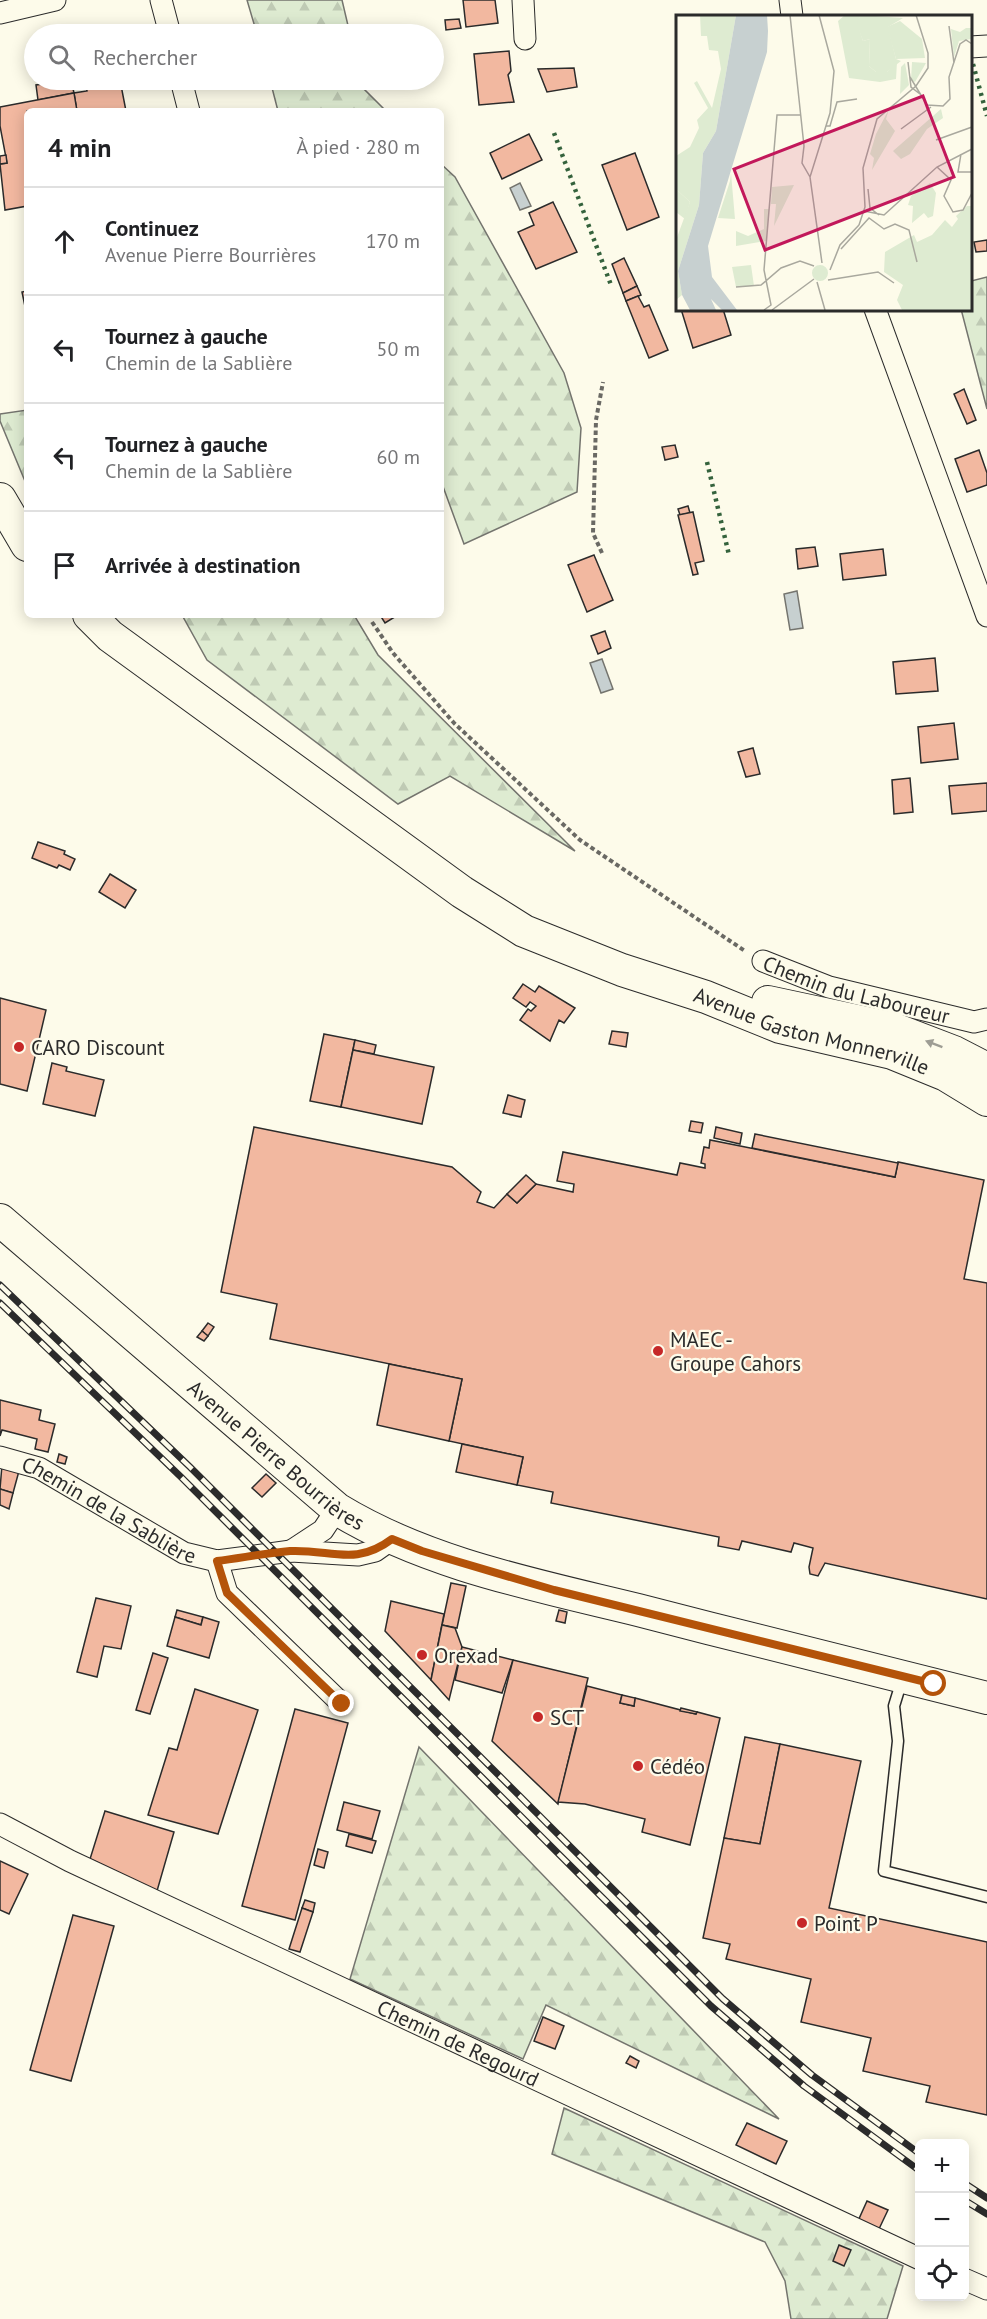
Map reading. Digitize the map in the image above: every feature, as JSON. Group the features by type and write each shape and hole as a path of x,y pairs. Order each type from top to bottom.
{"main road":[{"path":"0,499 24,540"},
{"name":"Avenue Gaston Monnerville","path":"92,618 110,636 462,892 524,931 622,970 706,997 772,1003 894,1029 954,1052 986,1082"},
{"name":"Avenue Pierre Bourrières","path":"0,1220 337,1509 392,1539 422,1551 554,1590 987,1698"}],"street":[{"path":"0,13 55,0"},
{"path":"161,0 167,24"},
{"path":"523,0 525,39"},
{"path":"790,0 792,15"},
{"path":"972,47 987,46"},
{"path":"184,90 188,108"},
{"path":"875,310 987,616"},
{"name":"Chemin du Laboureur","path":"763,961 829,987 974,1022 987,1019"},
{"name":"Chemin de la Sablière","path":"0,1457 39,1468 184,1553 217,1561 291,1551 358,1555 375,1551 392,1539"},
{"name":"Chemin de la Sablière","path":"291,1551 323,1530 337,1509"},
{"name":"Chemin de la Sablière","path":"217,1561 227,1593 342,1704"},
{"name":"Chemin de Regourd","path":"0,1824 189,1917 915,2257"},
{"path":"969,2281 987,2289"}],"lane":[{"path":"903,1677 894,1706 898,1741 884,1871 987,1897"}],"path":[{"path":"602,553 593,533 596,420 603,382"},
{"name":"Chemin du Laboureur","path":"372,622 393,653 454,723 580,840 723,938 763,961"}],"green space":[{"path":"247,0 342,0 348,24 254,24"},
{"path":"273,90 365,90 383,108 277,108"},
{"path":"444,167 455,177 564,373 581,428 577,492 464,544 444,489"},
{"path":"987,277 987,409 961,310 972,310 972,281"},
{"path":"24,410 24,479 0,421 0,414"},
{"path":"184,618 356,618 378,655 575,851 450,776 398,804 207,660"},
{"path":"419,1747 779,2119 546,2005 523,2059 350,1979"},
{"path":"564,2108 903,2266 887,2319 791,2319 785,2281 765,2242 552,2154"}],"shaded area":[{"path":"520,183 531,206 520,210 510,188"},
{"path":"797,591 803,628 790,630 784,594"},
{"path":"602,659 613,689 601,693 590,663"}],"building":[{"path":"463,0 495,0 498,23 466,27"},
{"path":"459,19 461,28 446,30 445,20"},
{"path":"509,51 511,71 508,75 514,102 479,105 474,54"},
{"path":"574,68 577,87 547,92 538,69"},
{"path":"37,90 73,90 74,93 38,100"},
{"path":"122,90 125,108 76,108 74,93"},
{"path":"74,93 76,108 24,108 24,207 5,210 0,164 7,163 0,126 0,107"},
{"path":"529,134 542,160 502,179 490,153"},
{"path":"635,153 659,217 627,230 602,165"},
{"path":"6,155 7,163 0,164 0,156"},
{"path":"553,202 577,252 536,269 518,232 534,225 529,213"},
{"path":"987,240 987,251 976,252 974,242"},
{"path":"624,258 637,286 623,293 612,264"},
{"path":"637,286 641,295 626,301 623,293"},
{"path":"638,296 644,307 649,305 668,350 649,358 626,301"},
{"path":"681,310 723,310 731,335 693,348"},
{"path":"964,389 976,420 967,424 954,394"},
{"path":"675,445 678,457 665,460 662,447"},
{"path":"979,450 987,473 987,485 967,492 955,459"},
{"path":"688,506 690,513 680,515 678,509"},
{"path":"693,512 704,561 695,563 698,574 693,575 678,515"},
{"path":"815,547 818,566 798,569 796,549"},
{"path":"883,549 886,575 843,580 840,554"},
{"path":"594,555 613,600 587,612 568,565"},
{"path":"382,618 393,618 385,623"},
{"path":"605,631 611,648 598,654 591,636"},
{"path":"935,658 938,691 896,694 893,662"},
{"path":"954,723 958,759 921,763 918,727"},
{"path":"753,748 760,774 746,777 738,752"},
{"path":"910,778 913,812 894,814 892,780"},
{"path":"987,783 987,811 952,814 949,786"},
{"path":"38,842 65,851 64,854 75,859 70,870 59,865 57,868 32,858"},
{"path":"110,874 136,890 125,908 99,892"},
{"path":"523,984 535,992 539,986 575,1008 564,1023 559,1020 550,1041 520,1020 528,1009 531,1011 536,1006 530,1002 526,1007 513,998"},
{"name":"CARO Discount","path":"0,998 46,1010 27,1091 0,1084"},
{"path":"612,1031 628,1033 626,1047 609,1044"},
{"path":"324,1034 355,1040 341,1107 310,1101"},
{"path":"355,1040 376,1045 374,1054 353,1050"},
{"path":"353,1050 434,1067 422,1124 341,1107"},
{"path":"52,1063 67,1067 66,1071 104,1080 95,1116 43,1104"},
{"path":"508,1095 525,1100 521,1117 503,1113"},
{"path":"691,1121 703,1123 701,1133 689,1131"},
{"name":"MAEC - Groupe Cahors","path":"254,1127 452,1167 481,1192 477,1202 494,1208 507,1194 517,1203 536,1184 573,1192 574,1184 557,1181 563,1152 677,1175 680,1163 705,1168 705,1164 701,1163 704,1147 709,1148 710,1140 895,1177 898,1162 984,1180 964,1279 987,1283 987,1599 825,1563 818,1576 810,1574 813,1548 794,1543 791,1552 742,1541 739,1550 718,1546 719,1537 551,1503 553,1492 517,1485 523,1457 449,1441 462,1379 270,1339 277,1304 221,1292"},
{"path":"716,1127 742,1133 740,1144 714,1138"},
{"path":"755,1134 898,1163 895,1177 752,1148"},
{"path":"526,1175 536,1184 517,1203 507,1194"},
{"path":"208,1323 214,1327 208,1336 202,1331"},
{"path":"202,1331 208,1336 204,1341 197,1337"},
{"path":"389,1364 462,1379 449,1441 377,1425"},
{"path":"0,1400 41,1410 39,1420 55,1424 48,1452 35,1449 37,1439 2,1430 0,1436"},
{"path":"462,1444 523,1457 517,1485 456,1472"},
{"path":"59,1454 67,1457 65,1464 57,1462"},
{"path":"2,1465 19,1471 13,1493 0,1489"},
{"path":"266,1474 276,1483 262,1497 252,1488"},
{"path":"0,1489 13,1493 9,1509 0,1505"},
{"path":"451,1583 466,1586 457,1628 442,1625"},
{"path":"96,1598 131,1606 121,1649 104,1646 97,1677 77,1672"},
{"name":"Orexad","path":"391,1601 444,1614 431,1680 385,1631"},
{"path":"177,1610 203,1617 201,1625 175,1617"},
{"path":"559,1610 567,1612 565,1623 556,1621"},
{"path":"175,1617 201,1625 203,1617 219,1622 209,1658 167,1646"},
{"path":"442,1625 455,1628 462,1647 449,1700 431,1680"},
{"path":"462,1647 513,1660 502,1693 455,1680"},
{"path":"153,1653 168,1658 150,1714 136,1710"},
{"name":"SCT","path":"513,1660 588,1678 558,1804 492,1741"},
{"name":"Cédéo","path":"587,1686 622,1695 620,1703 634,1706 635,1698 720,1718 690,1845 642,1832 645,1819 585,1804 558,1802"},
{"path":"195,1689 258,1710 218,1834 148,1815 169,1748 177,1750"},
{"path":"622,1695 635,1698 634,1706 620,1703"},
{"path":"681,1708 697,1712 696,1714 680,1711"},
{"path":"295,1709 348,1723 295,1920 242,1906"},
{"path":"745,1737 780,1744 760,1844 724,1838"},
{"name":"Point P","path":"780,1744 861,1761 829,1908 987,1942 987,2115 926,2102 930,2086 863,2071 871,2038 801,2022 811,1979 726,1959 730,1944 703,1938 724,1838 760,1844"},
{"path":"344,1802 380,1811 372,1839 337,1830"},
{"path":"105,1811 174,1832 157,1891 90,1859"},
{"path":"349,1834 376,1841 372,1853 346,1846"},
{"path":"318,1849 328,1852 324,1868 314,1865"},
{"path":"0,1861 28,1874 9,1914 0,1910"},
{"path":"305,1900 315,1903 313,1912 302,1908"},
{"path":"302,1908 313,1912 300,1952 289,1949"},
{"path":"73,1915 114,1926 71,2081 30,2070"},
{"path":"543,2017 564,2026 555,2049 534,2041"},
{"path":"630,2056 639,2061 636,2068 626,2063"},
{"path":"747,2123 787,2141 776,2164 736,2145"},
{"path":"867,2201 888,2210 878,2231 858,2221"},
{"path":"839,2245 851,2250 844,2266 833,2261"}],"railway":[{"path":"0,1285 190,1467 723,1999 812,2075 915,2150"},
{"path":"0,1303 181,1477 711,2006 804,2086 915,2167"},
{"path":"969,2186 987,2198"},
{"path":"969,2203 987,2214"}],"hedge":[{"path":"973,64 987,116"},
{"path":"554,133 611,285"},
{"path":"707,462 729,555"}],"place":[{"name":"CARO Discount","path":"19,1047"},
{"name":"MAEC - Groupe Cahors","path":"658,1351"},
{"name":"Orexad","path":"422,1655"},
{"name":"SCT","path":"538,1717"},
{"name":"Cédéo","path":"638,1766"},
{"name":"Point P","path":"802,1923"}],"route":[{"path":"342,1704 227,1593 217,1561 291,1551 358,1555 375,1551 392,1539 422,1551 554,1590 934,1684"}]}
